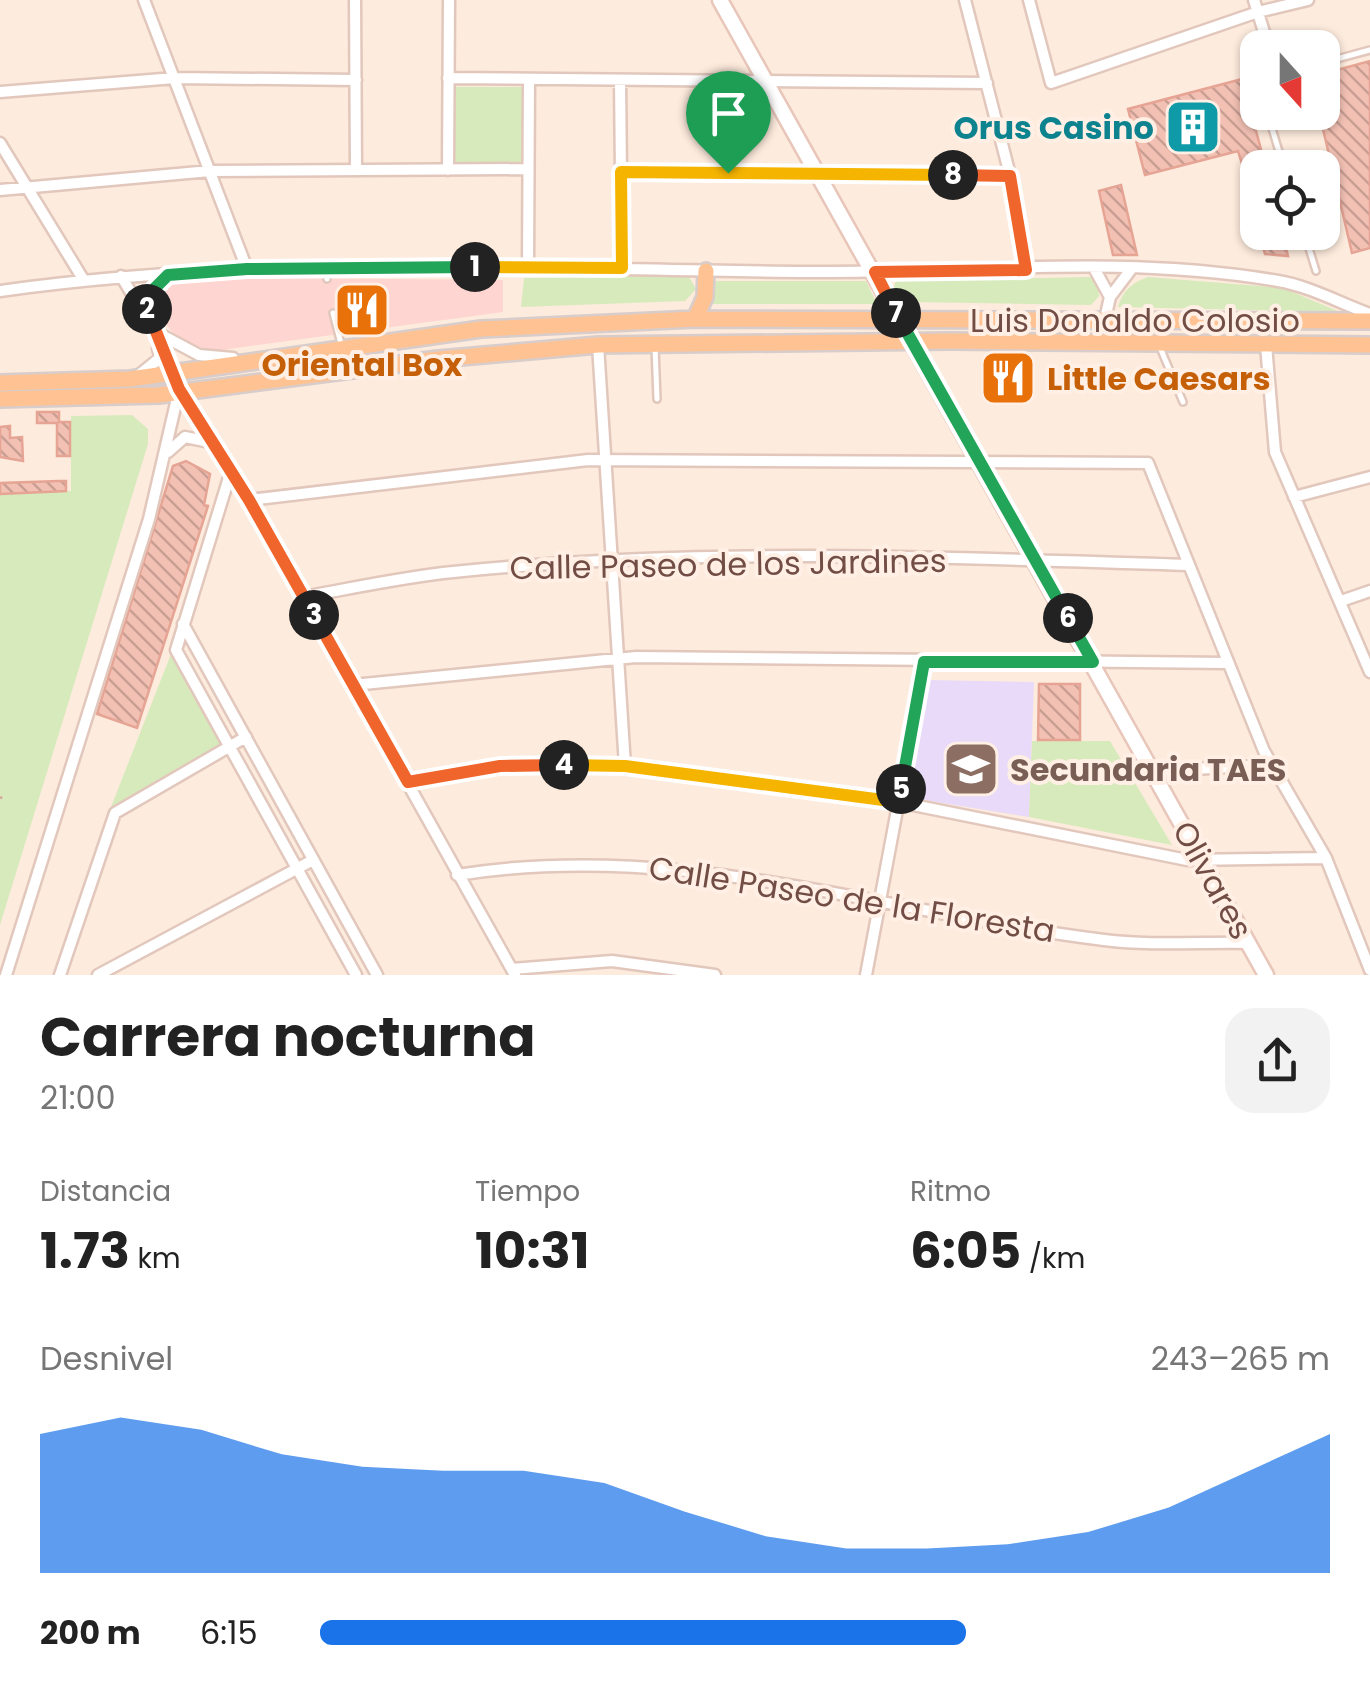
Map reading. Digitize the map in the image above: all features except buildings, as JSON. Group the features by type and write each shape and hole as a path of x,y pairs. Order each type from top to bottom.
{"main road":[{"name":"Olivares","path":"720,0 1266,975"},
{"path":"695,319 705,297 706,271"},
{"name":"Luis Donaldo Colosio","path":"175,381 267,358 481,329 695,319 1370,318"},
{"path":"950,341 958,320"},
{"name":"Luis Donaldo Colosio","path":"175,381 598,345 950,341 1370,346"},
{"path":"0,383 175,381"},
{"path":"0,398 132,396 175,381"}],"street":[{"path":"144,0 247,269"},
{"path":"356,0 356,170"},
{"path":"448,170 449,0"},
{"path":"965,0 1010,176 1026,270"},
{"path":"1029,0 1049,83 1256,6 1308,0"},
{"path":"0,92 175,78 356,80"},
{"path":"448,78 987,84"},
{"path":"528,266 529,79"},
{"path":"620,81 622,268"},
{"path":"0,142 83,279"},
{"path":"0,190 210,171 528,169"},
{"path":"621,172 1010,176"},
{"path":"0,291 83,279 247,269 328,274 528,266 875,272 1132,268 1282,282 1370,318"},
{"path":"1094,268 1110,297"},
{"path":"1105,319 1110,297 1132,268"},
{"path":"148,318 150,293 172,274"},
{"path":"121,276 148,318 175,381 232,470 514,972 598,960 715,975"},
{"path":"155,332 199,355 267,358"},
{"path":"130,379 153,368 160,358 155,332"},
{"path":"598,345 625,766"},
{"path":"1266,345 1270,427 1294,497 1370,672"},
{"path":"6,975 166,455 175,381"},
{"path":"166,455 185,437 215,443"},
{"path":"249,500 605,460 1150,466 1271,765 1326,858 1370,970"},
{"path":"232,470 176,650 356,975"},
{"path":"1294,497 1370,478"},
{"name":"Calle Paseo de los Jardines","path":"303,597 449,572 611,559 1034,560 1187,565"},
{"path":"1341,601 1370,591"},
{"path":"183,624 377,975"},
{"path":"353,686 616,658 1228,664"},
{"path":"866,975 924,662"},
{"path":"60,975 115,812 246,737"},
{"path":"1153,771 1271,765"},
{"path":"408,782 500,766 625,766 898,802 1201,861 1326,858"},
{"path":"98,975 313,860"},
{"name":"Calle Paseo de la Floresta","path":"457,875 556,863 641,864 1109,940 1248,943"}],"lane":[{"path":"1340,58 1370,50"},
{"path":"1309,250 1316,272"},
{"path":"172,274 178,288"},
{"path":"332,313 342,347"},
{"path":"654,344 657,399"},
{"path":"1159,344 1183,402"}],"path":[{"path":"0,797 6,802"}],"shaded area":[{"path":"256,273 280,278 503,280 503,312 214,351 180,341 156,313 153,297 169,281"},
{"name":"Secundaria TAES","path":"927,680 1034,682 1029,817 905,797"}],"green space":[{"path":"454,87 523,87 521,163 454,162"},
{"path":"688,275 696,289 685,301 521,307 524,278"},
{"path":"1090,277 1098,285 1099,296 1091,305 911,302 900,296 894,286 896,281"},
{"path":"1148,277 1283,288 1340,312 1118,307 1129,288"},
{"path":"716,281 866,281 877,304 710,304"},
{"path":"132,415 148,429 148,444 0,925 0,494 71,491 71,416"},
{"path":"171,654 223,748 111,807"},
{"path":"1032,741 1110,741 1172,845 1029,817"}],"place":[{"name":"Orus Casino","path":"1193,127"},
{"name":"Oriental Box","path":"362,310"},
{"name":"Little Caesars","path":"1008,378"},
{"name":"Secundaria TAES","path":"971,769"}],"route":[{"path":"621,172 728,173 1010,176 1026,270 875,272 1093,662 924,662 898,802 625,766 500,766 408,782 249,500 179,389 148,318 150,293 160,278 168,275 247,269 622,268 621,172"}]}
